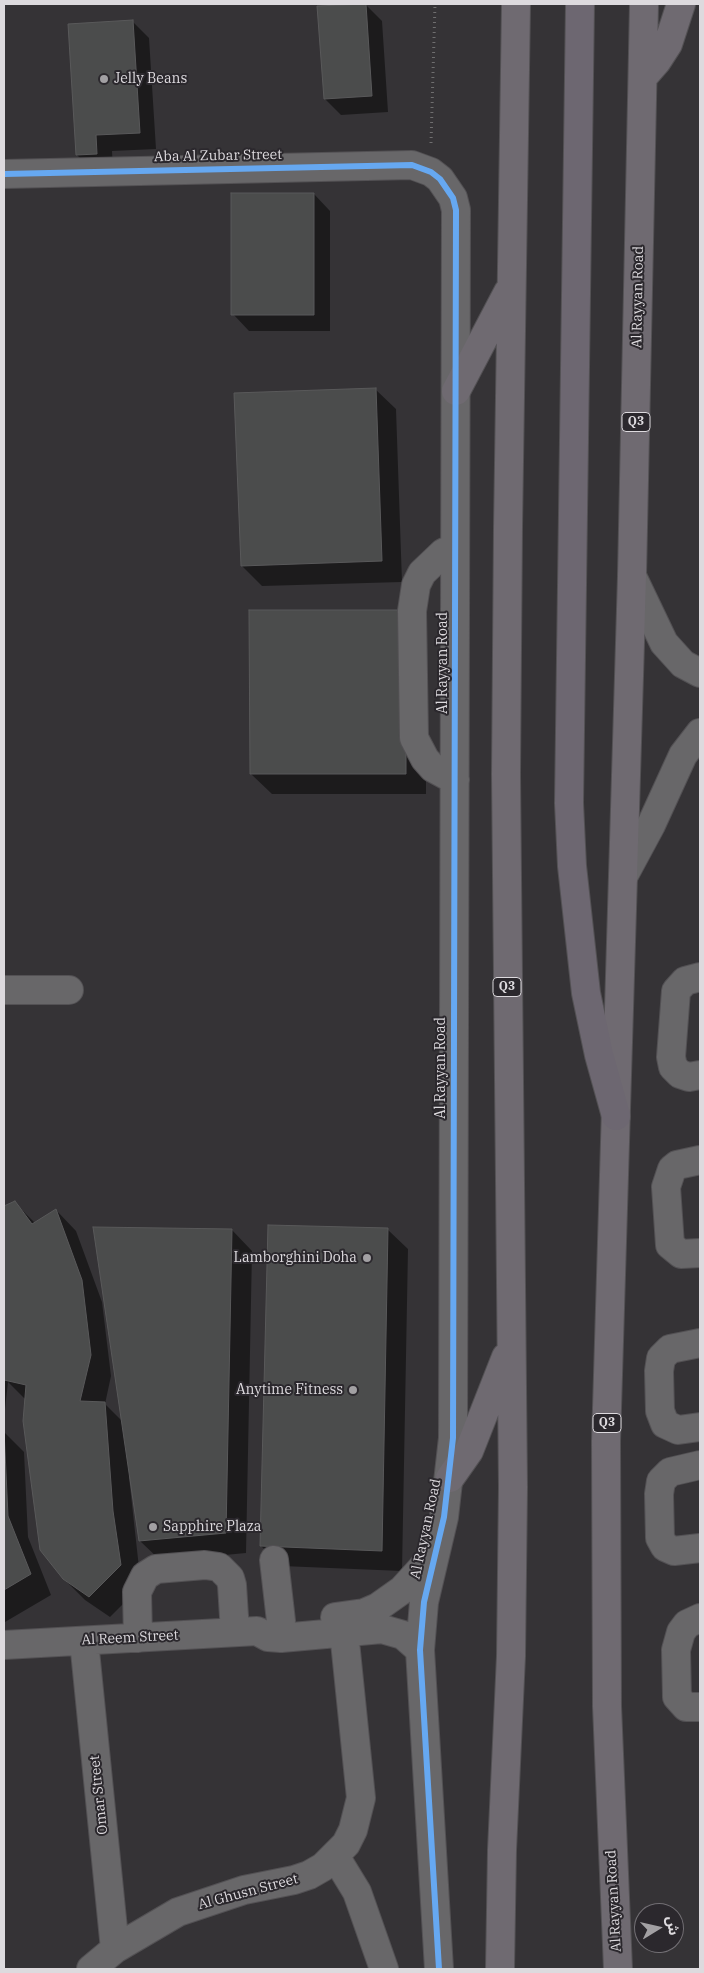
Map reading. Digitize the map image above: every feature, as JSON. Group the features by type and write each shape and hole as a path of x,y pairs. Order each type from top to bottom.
{"highway":[{"path":"580,4 570,812 577,930 586,993 599,1055 616,1116"}],"main road":[{"name":"Q3","path":"500,1969 512,1581 512,1344 506,784 516,4"},
{"name":"Al Rayyan Road","path":"618,1969 607,1716 606,1441 632,576 644,4"},
{"path":"643,77 657,62 668,44 681,4"},
{"path":"456,392 511,287"},
{"path":"450,1478 468,1451 512,1344"}],"street":[{"name":"Aba Al Zubar Street","path":"4,174 402,164 417,166 431,172"},
{"name":"Al Rayyan Road","path":"431,172 447,189 452,198 456,215 453,1438 450,1478 444,1517 424,1602 420,1650 439,1969"},
{"path":"455,547 442,553 422,572 416,585 412,611 414,738 425,760 433,768 455,780"},
{"path":"632,576 664,642 683,664 700,673"},
{"path":"623,877 651,825 683,755 700,733"},
{"path":"700,978 685,982 676,990 671,1057 673,1067 680,1074 689,1076 700,1075"},
{"path":"4,990 69,990"},
{"path":"700,1160 677,1165 672,1169 666,1187 670,1245 682,1254 700,1253"},
{"path":"700,1343 670,1349 661,1358 658,1371 660,1411 665,1424 678,1430 700,1427"},
{"path":"700,1465 670,1472 661,1481 659,1494 660,1538 665,1547 674,1551 700,1548"},
{"name":"Al Reem Street","path":"4,1645 138,1638 258,1628 364,1613 378,1607 402,1590 434,1555"},
{"path":"258,1628 274,1560"},
{"path":"138,1638 137,1592 146,1576 156,1569 204,1565 219,1567 230,1578 232,1585 258,1628"},
{"path":"700,1618 687,1624 680,1632 676,1650 677,1697 686,1707 700,1707"},
{"name":"Al Reem Street","path":"258,1628 274,1638 382,1629 393,1631 413,1642 420,1650"},
{"name":"Al Ghusn Street","path":"91,1969 115,1949 178,1912 244,1890 294,1880 324,1867 335,1856 353,1830 360,1798 344,1632"},
{"name":"Omar Street","path":"84,1641 115,1949"},
{"path":"335,1856 357,1892 384,1969"}],"path":[{"path":"431,172 436,4"}],"building":[{"path":"366,4 372,96 324,99 317,6"},
{"name":"Jelly Beans","path":"133,20 140,133 96,135 97,154 76,155 68,24"},
{"path":"231,193 314,193 314,315 231,315"},
{"path":"376,388 382,561 241,566 234,393"},
{"path":"249,610 406,610 406,774 250,774"},
{"path":"15,1201 32,1224 56,1209 82,1280 91,1355 80,1401 105,1402 113,1511 121,1565 89,1597 63,1579 40,1550 23,1421 26,1385 4,1380 4,1206"},
{"path":"268,1225 388,1228 382,1551 260,1546"},
{"path":"93,1227 232,1229 226,1533 139,1541"},
{"path":"4,1430 8,1516 31,1574 4,1590"}],"cycle path":[{"path":"4,174 412,165 431,172 440,179 453,198 456,210 453,1438 444,1517 424,1602 420,1650 439,1969"}],"place":[{"name":"Jelly Beans","path":"104,79"},
{"name":"Lamborghini Doha","path":"367,1258"},
{"name":"Anytime Fitness","path":"353,1390"},
{"name":"Sapphire Plaza","path":"153,1527"}]}
